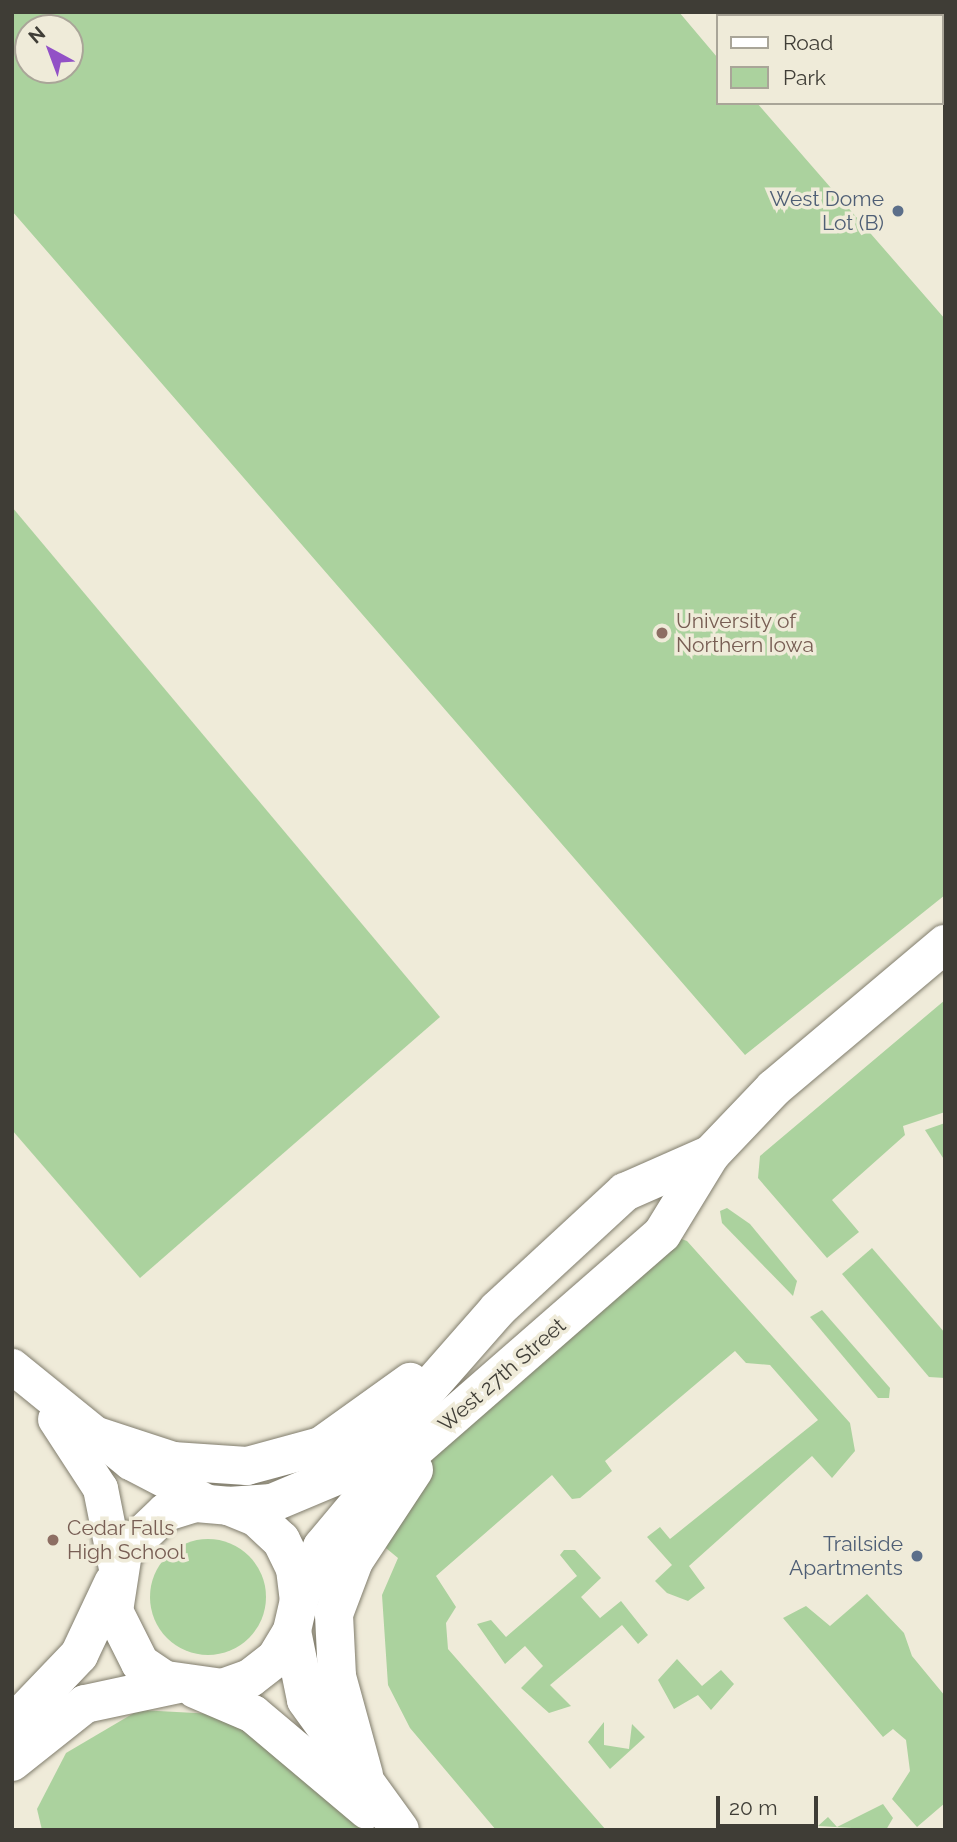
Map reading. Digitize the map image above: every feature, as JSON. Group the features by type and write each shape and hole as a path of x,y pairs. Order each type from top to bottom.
{"main road":[{"name":"West 27th Street","path":"296,1616 306,1574 343,1517 662,1234 711,1154 774,1088 945,944"},
{"name":"West 27th Street","path":"220,1505 272,1503 348,1471 383,1440 498,1308 625,1192 711,1154"},
{"path":"91,1434 147,1454 208,1466 247,1466 295,1455 357,1425 498,1308"},
{"path":"364,1777 337,1676 334,1614 354,1562 446,1424"},
{"path":"12,1725 79,1654 141,1529 166,1512 220,1505 257,1518 281,1540 295,1569 296,1616 306,1700 364,1777 398,1830"},
{"path":"115,1577 123,1639 140,1663 185,1686 253,1714 398,1830"},
{"path":"12,1762 85,1704 185,1686 250,1678 276,1658 296,1616"}],"street":[{"path":"12,1366 47,1399 91,1434 220,1505"},
{"path":"47,1399 100,1488 115,1577"}],"green space":[{"path":"12,12 679,12 716,56 716,105 759,105 945,319 945,895 745,1055 12,211"},
{"path":"12,507 440,1017 140,1278 12,1130"},
{"path":"945,1000 945,1112 903,1126 905,1135 832,1200 859,1232 827,1258 758,1178 760,1156"},
{"path":"945,1123 945,1161 925,1130"},
{"path":"727,1208 750,1224 797,1281 793,1296 722,1223 720,1211"},
{"path":"676,1237 687,1241 850,1423 855,1451 832,1478 812,1456 689,1566 705,1588 688,1601 667,1593 655,1581 672,1565 647,1537 660,1527 670,1539 818,1420 770,1365 746,1363 735,1351 605,1461 612,1471 580,1498 572,1499 552,1475 436,1576 456,1607 446,1623 448,1649 606,1830 496,1830 410,1728 388,1685 382,1595 398,1558 352,1520"},
{"path":"872,1248 945,1333 945,1378 929,1377 842,1274"},
{"path":"822,1310 890,1388 889,1398 878,1398 810,1317"},
{"path":"208,1539 230,1544 249,1556 261,1575 266,1597 261,1619 249,1638 230,1650 208,1655 186,1650 167,1638 155,1619 150,1597 155,1575 167,1556 186,1544"},
{"path":"564,1550 575,1550 601,1578 581,1597 600,1618 621,1601 648,1635 638,1644 622,1625 550,1685 571,1706 549,1713 521,1688 543,1666 525,1646 505,1664 477,1624 491,1620 506,1637 577,1576 560,1555"},
{"path":"867,1594 904,1633 912,1656 945,1696 945,1803 917,1827 892,1799 910,1771 906,1740 893,1729 883,1737 783,1618 806,1606 830,1626"},
{"path":"677,1659 702,1686 721,1670 734,1684 711,1710 698,1695 674,1709 658,1680"},
{"path":"139,1710 233,1715 362,1830 42,1830 37,1809 66,1753"},
{"path":"604,1722 604,1745 629,1749 632,1724 645,1737 610,1769 588,1742"},
{"path":"883,1804 893,1818 886,1830 818,1826 828,1817 837,1827"}],"place":[{"name":"West Dome Lot (B)","path":"898,211"},
{"name":"University of Northern Iowa","path":"662,633"},
{"name":"Cedar Falls High School","path":"53,1540"},
{"name":"Trailside Apartments","path":"917,1556"}]}
